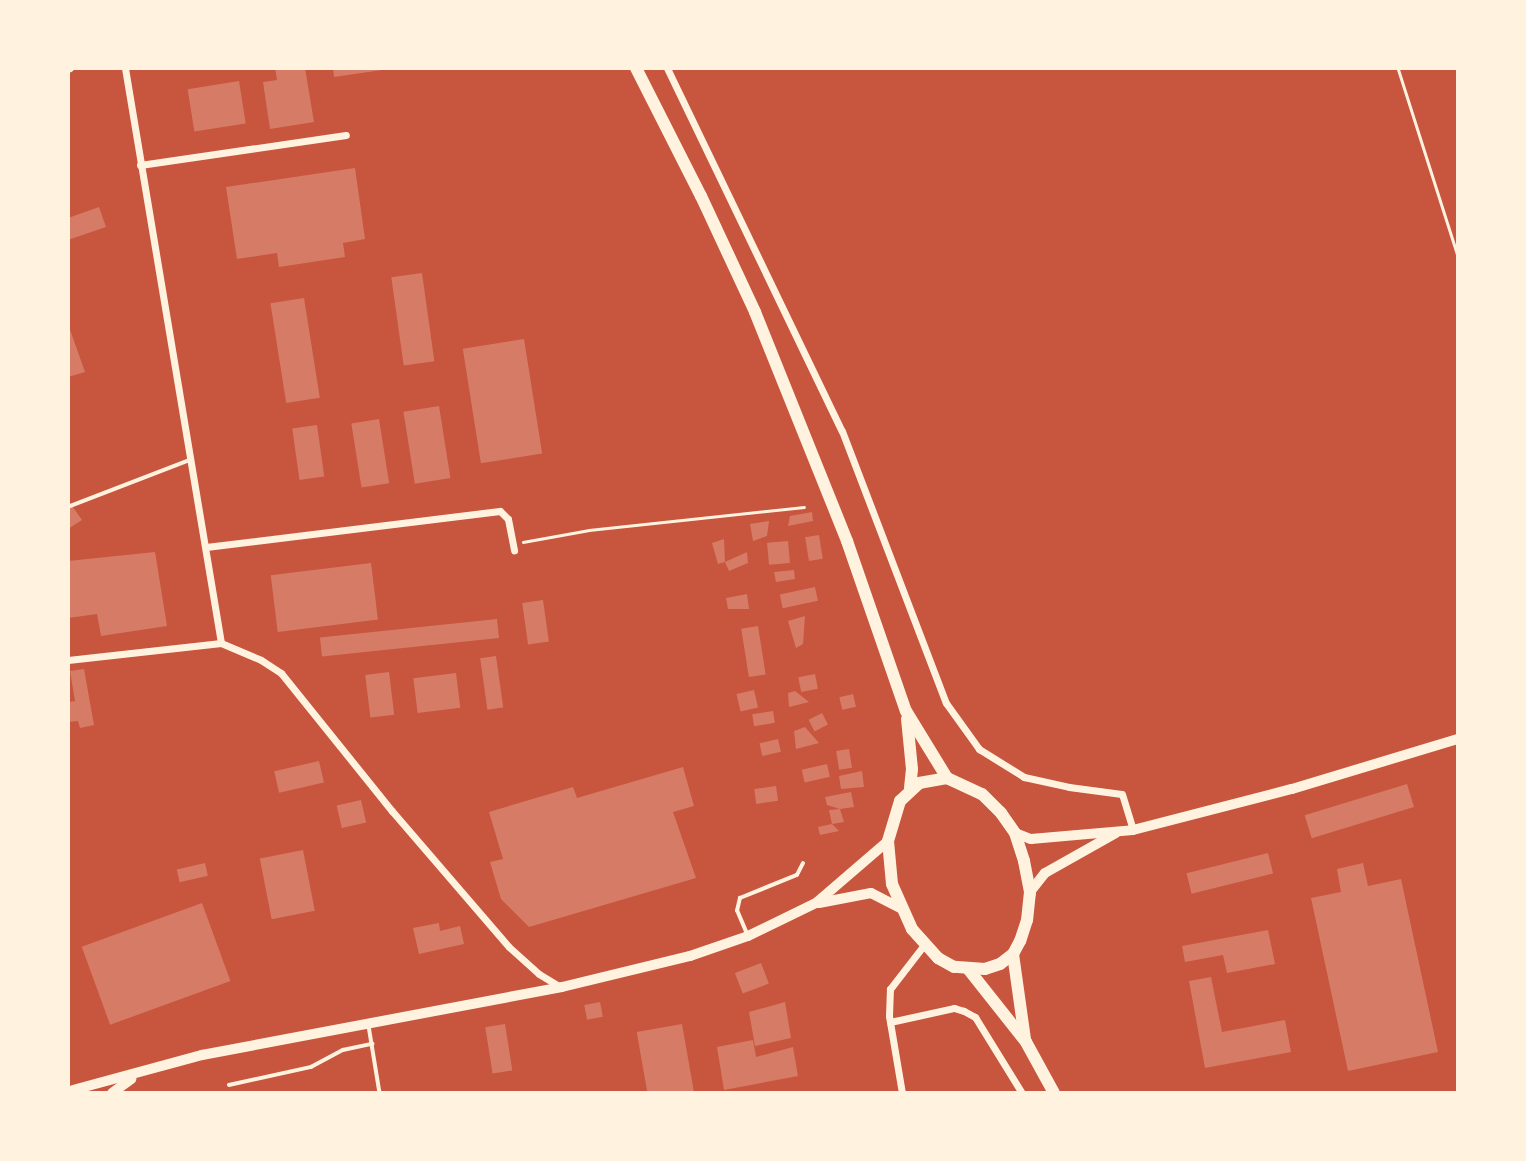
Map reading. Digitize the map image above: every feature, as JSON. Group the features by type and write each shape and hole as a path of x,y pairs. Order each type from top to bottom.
{"main road":[{"path":"636,68 701,196 755,312 847,541 906,711 947,778"},
{"path":"906,711 912,769 910,788 893,817 888,841 892,884 901,908 925,945 954,967 969,970 993,966 1013,954"},
{"path":"1014,833 1031,839 1133,830 1293,789 1458,739"},
{"path":"910,788 932,779 947,778 982,794 1001,813 1014,833 1024,861 1030,892 1027,920 1013,954 1026,1042"},
{"path":"1030,892 1045,873 1118,832"},
{"path":"72,1091 202,1055 562,988 631,972 748,936 816,903 888,841"},
{"path":"816,903 871,893 901,908"},
{"path":"969,970 1026,1042 1054,1093"},
{"path":"112,1093 136,1075"}],"street":[{"path":"125,68 221,643"},
{"path":"667,68 842,430 946,703 979,749 1024,777 1069,787 1122,794 1133,830"},
{"path":"140,165 346,135"},
{"path":"206,547 500,511 508,519 514,546"},
{"path":"68,660 221,643 261,660 281,673 392,811 509,947 539,974 562,988"},
{"path":"902,1093 890,1022 890,989 925,945"},
{"path":"890,1022 954,1008 964,1011 975,1017 1022,1093"}],"lane":[{"path":"68,507 191,460"},
{"path":"748,936 737,911 740,898 797,874 803,863"},
{"path":"369,1025 380,1093"},
{"path":"229,1085 311,1067 342,1050 372,1044"}],"path":[{"path":"1398,68 1458,256"},
{"path":"514,546 589,530 804,507"}],"building":[{"path":"275,68 305,68 314,122 270,129 263,82 277,80"},
{"path":"333,68 382,68 382,70 334,77"},
{"path":"239,81 246,123 194,132 188,89"},
{"path":"355,168 365,239 343,243 345,257 279,267 277,253 237,259 226,187"},
{"path":"99,207 106,227 68,240 68,218"},
{"path":"422,273 434,361 404,365 391,277"},
{"path":"304,298 320,398 286,403 270,303"},
{"path":"68,324 85,372 68,377"},
{"path":"524,339 542,454 481,463 463,349"},
{"path":"439,406 450,478 415,484 403,412"},
{"path":"379,419 389,483 362,488 351,423"},
{"path":"317,425 324,476 299,480 292,428"},
{"path":"68,500 82,520 68,529"},
{"path":"812,512 813,521 788,526 790,516"},
{"path":"769,521 767,536 753,541 750,524"},
{"path":"819,535 823,559 809,561 805,537"},
{"path":"724,539 725,562 718,564 712,543"},
{"path":"788,541 790,563 769,565 767,543"},
{"path":"155,552 167,626 101,636 97,614 68,618 68,561"},
{"path":"747,552 748,563 729,571 725,562"},
{"path":"371,563 378,620 278,632 271,575"},
{"path":"794,570 795,579 776,582 774,572"},
{"path":"815,587 818,601 783,608 780,594"},
{"path":"747,594 749,609 728,609 726,598"},
{"path":"543,600 549,642 528,645 522,603"},
{"path":"805,616 803,644 796,648 788,621"},
{"path":"497,619 499,638 322,657 320,638"},
{"path":"758,626 766,674 749,677 741,629"},
{"path":"496,656 503,707 487,710 480,658"},
{"path":"84,669 94,725 80,728 78,721 68,722 68,702 75,701 70,671"},
{"path":"389,672 394,715 370,718 365,675"},
{"path":"456,673 460,708 418,713 413,678"},
{"path":"815,674 818,689 801,692 798,677"},
{"path":"754,690 758,708 741,712 736,694"},
{"path":"795,691 809,702 789,707 788,693"},
{"path":"853,694 856,707 842,710 839,697"},
{"path":"773,711 775,723 754,726 752,714"},
{"path":"822,713 828,725 815,731 809,720"},
{"path":"805,727 819,743 796,749 794,731"},
{"path":"778,739 781,752 762,756 759,743"},
{"path":"849,749 852,768 839,770 836,751"},
{"path":"319,761 324,782 279,793 274,771"},
{"path":"827,764 830,777 805,783 802,770"},
{"path":"683,767 694,806 673,812 696,878 529,927 501,899 490,862 503,859 489,812 573,787 577,798"},
{"path":"862,771 864,787 841,789 839,776"},
{"path":"1407,784 1414,807 1312,838 1305,815"},
{"path":"776,786 778,801 756,804 754,789"},
{"path":"851,792 854,807 840,809 827,805 825,797"},
{"path":"361,800 366,822 342,828 337,806"},
{"path":"840,809 844,822 832,824 829,810"},
{"path":"832,824 839,831 820,835 818,827"},
{"path":"303,850 315,911 272,919 260,858"},
{"path":"1268,853 1273,873 1192,894 1186,873"},
{"path":"205,863 208,876 180,882 177,870"},
{"path":"1363,863 1368,886 1401,879 1438,1052 1348,1071 1311,898 1341,892 1337,869"},
{"path":"202,903 230,981 110,1025 82,947"},
{"path":"439,923 440,931 460,926 464,944 419,954 413,928"},
{"path":"1268,930 1275,964 1227,973 1223,955 1185,962 1182,946"},
{"path":"761,963 769,984 743,994 735,973"},
{"path":"1211,977 1222,1032 1285,1020 1291,1052 1205,1068 1189,981"},
{"path":"600,1002 603,1017 587,1020 584,1005"},
{"path":"785,1002 791,1038 755,1046 749,1012"},
{"path":"505,1024 512,1070 493,1074 485,1027"},
{"path":"682,1024 694,1093 647,1093 637,1032"},
{"path":"753,1040 756,1057 793,1047 798,1076 724,1090 717,1047"}]}
